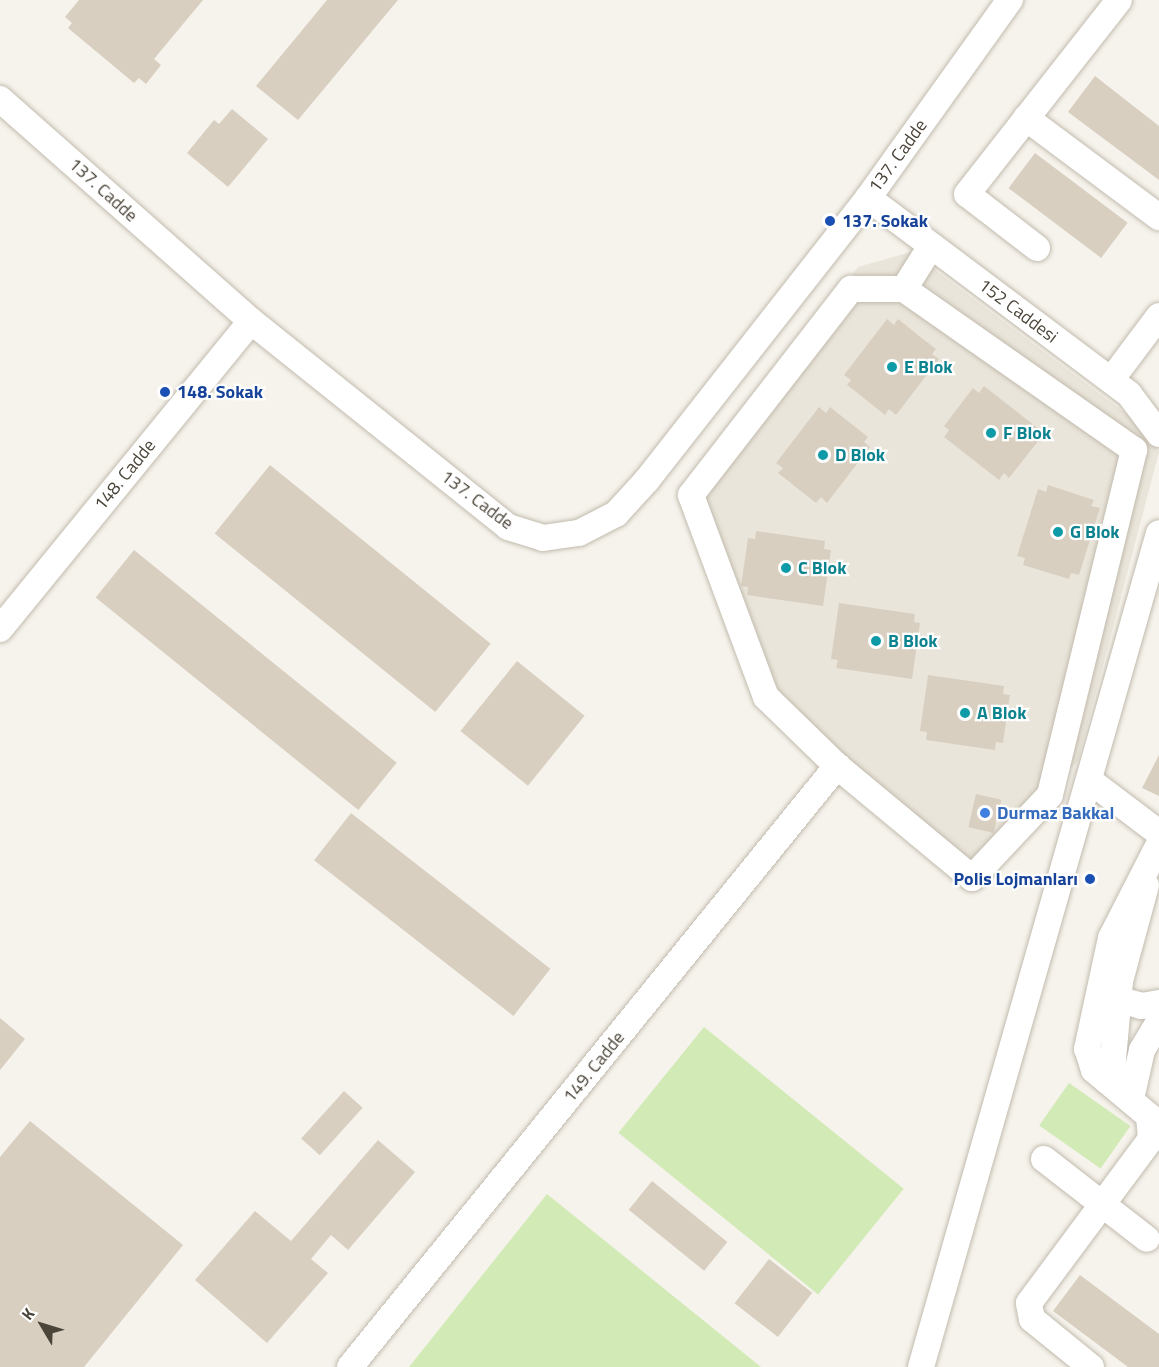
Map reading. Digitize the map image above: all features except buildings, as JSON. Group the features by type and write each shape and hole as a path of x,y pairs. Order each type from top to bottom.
{"street":[{"name":"137. Cadde","path":"0,99 251,321 508,527 543,538 579,533 616,514 647,480 868,198 1010,0"},
{"path":"1037,248 967,194 1119,0"},
{"path":"1026,118 1159,217"},
{"name":"152 Caddesi","path":"868,198 1129,394 1159,434"},
{"path":"904,289 932,246"},
{"path":"851,289 904,289 1134,450 1050,795 972,878 837,766 766,697 691,495 851,289"},
{"path":"1111,380 1159,316"},
{"name":"148. Cadde","path":"0,629 251,321"},
{"path":"921,1367 1159,533"},
{"name":"149. Cadde","path":"350,1367 837,766"},
{"path":"1089,780 1159,833"},
{"path":"1091,1367 1032,1319 1029,1302 1151,1139 1149,1116 1094,1070 1087,1049 1106,997 1116,922 1159,844"},
{"path":"1106,997 1142,1005 1159,1003"},
{"path":"1131,1099 1142,1050 1159,1022"},
{"path":"1044,1159 1147,1239"}],"shaded area":[{"path":"911,252 1141,425 1159,452 1078,761 971,863 761,702 685,499 858,267"}],"green space":[{"path":"704,1027 904,1189 818,1294 618,1133"},
{"path":"1069,1083 1130,1126 1101,1169 1039,1126"},
{"path":"547,1194 761,1367 409,1367"}],"place":[{"name":"137. Sokak","path":"830,221"},
{"name":"E Blok","path":"892,367"},
{"name":"148. Sokak","path":"165,392"},
{"name":"F Blok","path":"991,433"},
{"name":"D Blok","path":"823,455"},
{"name":"G Blok","path":"1058,532"},
{"name":"C Blok","path":"786,568"},
{"name":"B Blok","path":"876,641"},
{"name":"A Blok","path":"965,713"},
{"name":"Durmaz Bakkal","path":"985,813"},
{"name":"Polis Lojmanları","path":"1090,879"}]}
